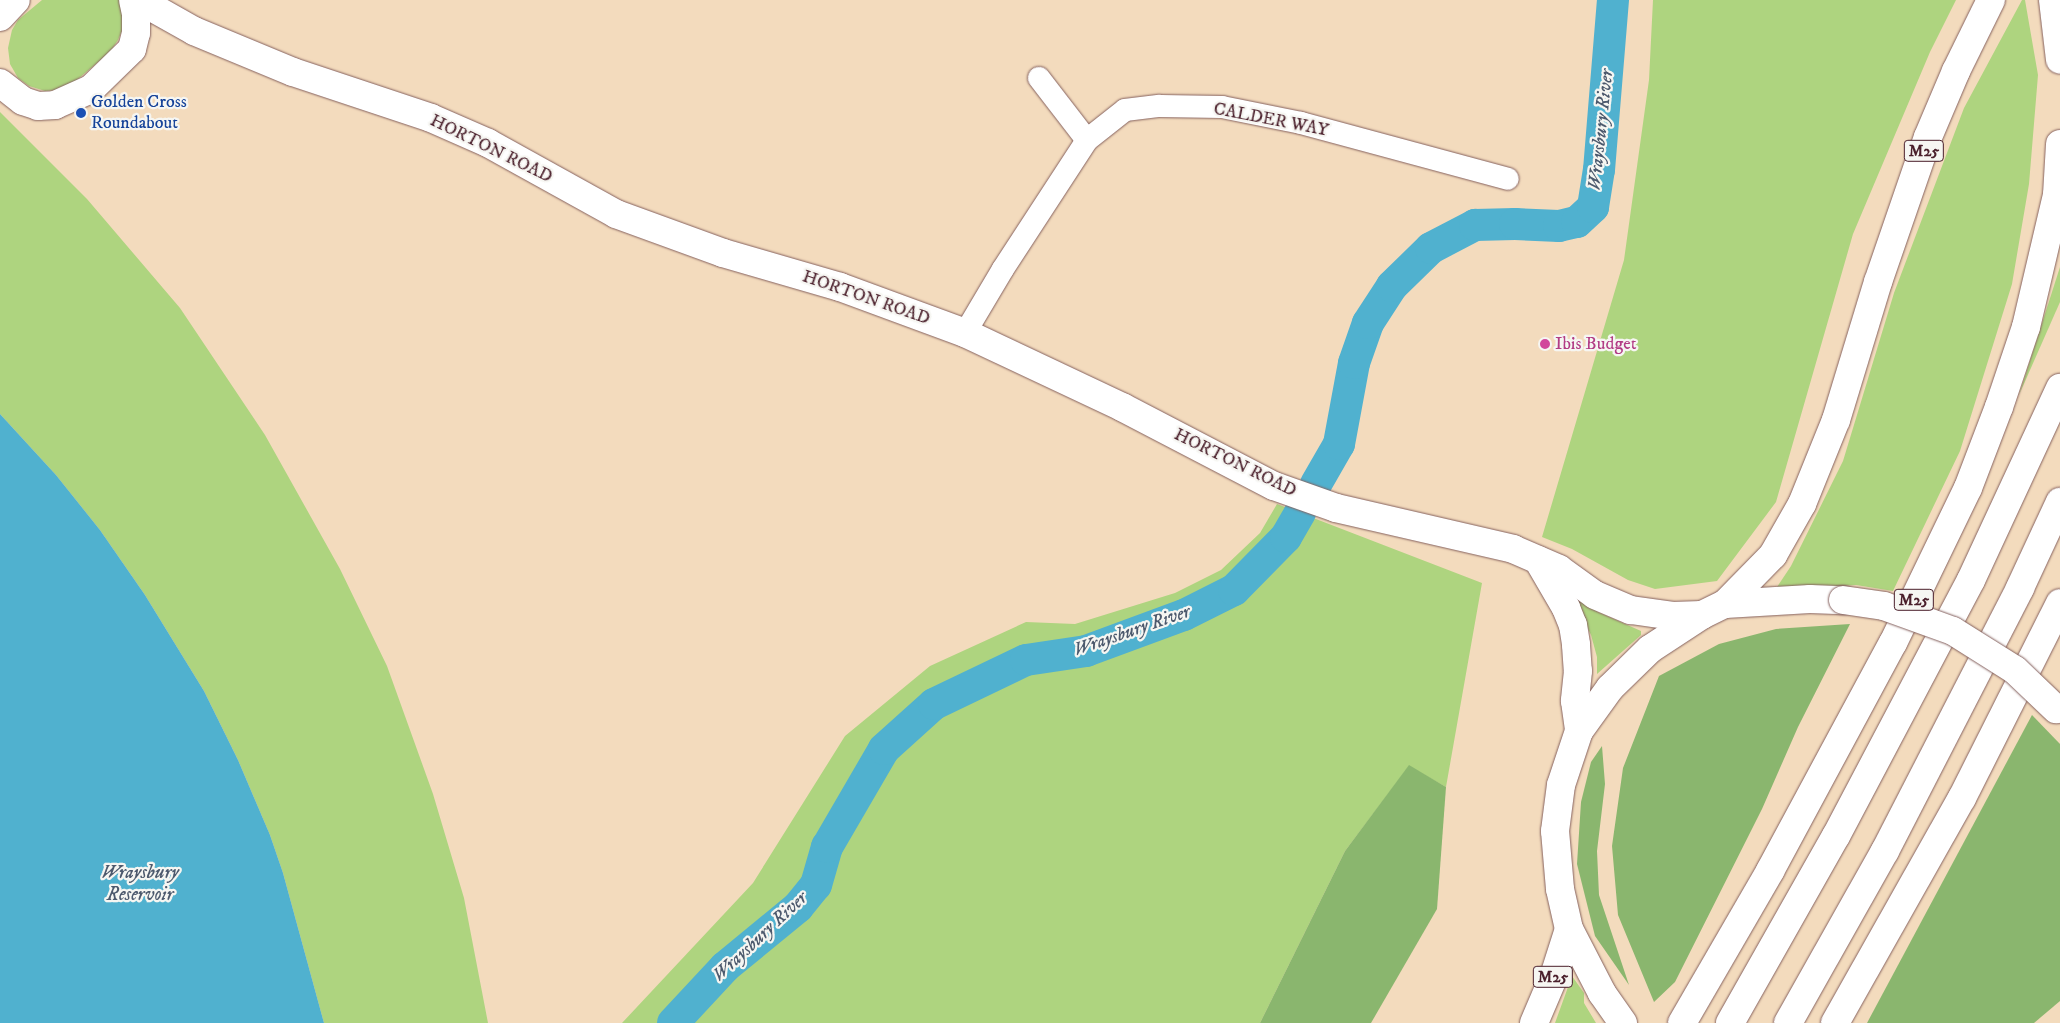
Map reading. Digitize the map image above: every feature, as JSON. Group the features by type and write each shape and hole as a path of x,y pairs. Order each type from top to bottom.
{"main road":[{"path":"0,17 16,0"},
{"path":"132,0 136,14 136,33 132,49"},
{"name":"HORTON ROAD","path":"139,0 194,30 293,72 432,118 488,143 616,214 723,252 840,287 965,333 1122,407 1274,486 1336,508 1513,550 1559,570 1595,595 1631,610 1673,616 1810,599 1843,600 1884,606 1911,614 1952,632 2004,662 2058,711"},
{"name":"M25","path":"1714,610 1773,555 1802,504 1836,420 1878,282 1928,137 1991,0"},
{"path":"2053,0 2060,60"},
{"name":"HORTON ROAD","path":"0,83 23,101 38,106 55,106 91,89 132,49 159,32 194,30"},
{"name":"M25","path":"1682,1023 1770,871 1884,660 1968,488 1999,407 2026,327 2056,195 2060,144"},
{"name":"M25","path":"1730,1023 1836,836 1971,580 2060,388"},
{"path":"1788,1023 1885,851 2020,588 2060,502"},
{"path":"1538,560 1566,608 1573,625 1576,645 1576,701 1579,731"},
{"path":"1835,1023 1962,798 2060,603"},
{"path":"1623,1023 1602,993 1569,929 1558,880 1555,831 1561,785 1579,731 1610,688 1650,649 1714,610"},
{"name":"M25","path":"1534,1023 1554,976 1569,929"}],"street":[{"path":"1039,78 1087,140"},
{"name":"CALDER WAY","path":"965,333 1003,268 1087,140 1125,110 1160,106 1222,107 1301,123 1508,179"}],"green space":[{"path":"42,0 121,0 124,15 123,28 110,52 72,84 58,90 45,91 29,86 18,78 10,64 8,48 12,30 18,20"},
{"path":"1653,0 1956,0 1930,52 1853,234 1776,502 1717,581 1655,589 1628,580 1572,549 1542,537 1624,260 1649,80"},
{"path":"2022,0 2025,0 2038,75 2029,184 2012,284 1960,451 1893,591 1856,585 1775,590 1791,566 1843,461 1894,293 1964,108"},
{"path":"0,112 87,199 180,308 265,435 340,569 387,666 433,794 464,898 488,1023 324,1023 283,873 270,835 238,760 204,691 145,595 100,530 56,475 0,414"},
{"path":"2060,267 2060,302 2019,395"},
{"path":"1277,504 1482,583 1446,787 1409,766 1345,851 1260,1023 622,1023 753,883 845,736 930,666 1026,622 1075,624 1175,593 1221,570 1260,533"},
{"path":"1576,594 1598,612 1641,631 1641,635 1597,674 1597,657 1591,635 1573,598"},
{"path":"1850,624 1798,727 1762,809 1675,982 1654,1002 1618,915 1612,846 1623,768 1659,676 1719,644 1776,629"},
{"path":"2032,715 2060,744 2060,1001 2034,1023 1867,1023"},
{"path":"1602,746 1605,784 1597,851 1599,895 1629,985 1595,936 1577,864 1581,802 1591,762"},
{"path":"1409,765 1446,787 1437,909 1371,1023 1260,1023 1345,851"},
{"path":"1572,976 1584,993 1584,1003 1596,1023 1555,1023"}],"water":[{"name":"Wraysbury Reservoir","path":"0,414 56,475 100,530 145,595 204,691 238,760 270,835 283,873 324,1023 0,1023"}],"waterway":[{"name":"Wraysbury River","path":"1316,484 1339,444 1354,363 1368,323 1392,286 1431,248 1475,225 1559,226 1577,222 1593,207 1599,170 1613,0"},
{"name":"Wraysbury River","path":"673,1023 725,967 798,907 816,885 827,847 884,749 934,704 1026,660 1086,651 1184,615 1234,590 1286,537 1300,513"}],"place":[{"name":"Golden Cross Roundabout","path":"81,113"},
{"name":"Ibis Budget","path":"1545,344"}]}
